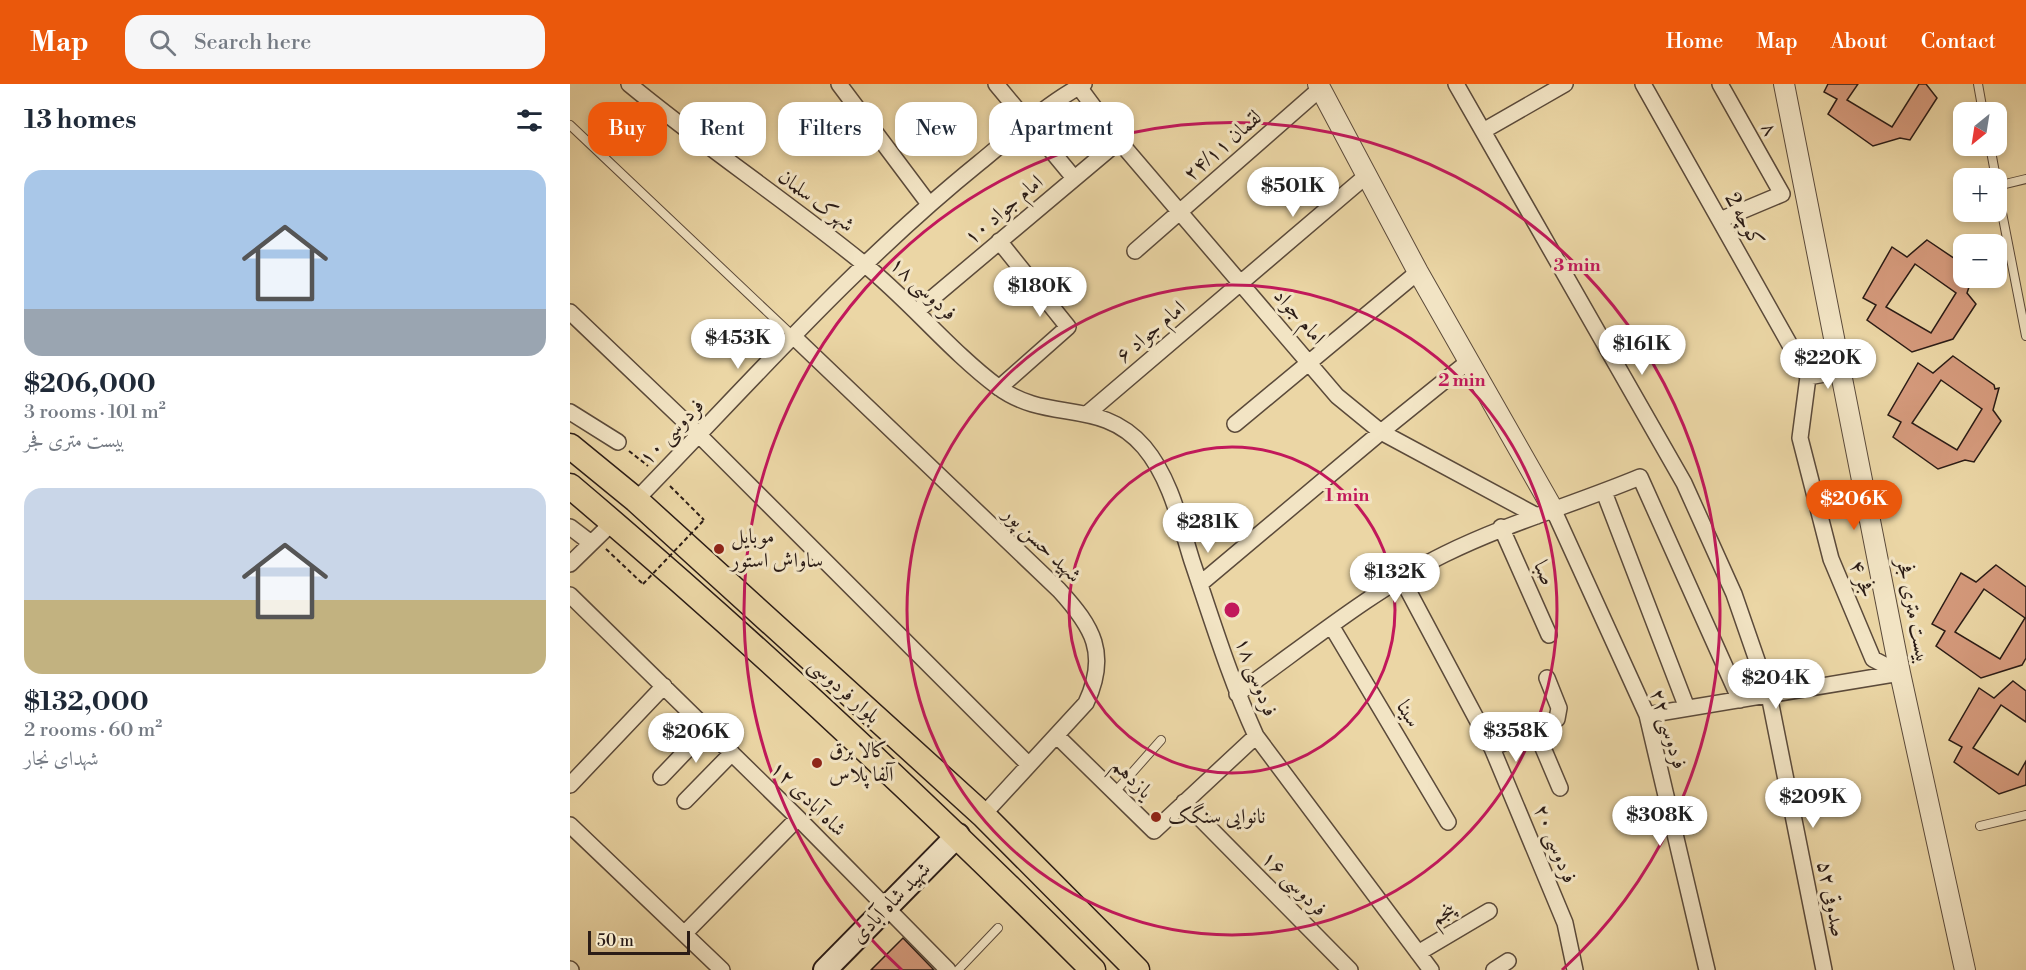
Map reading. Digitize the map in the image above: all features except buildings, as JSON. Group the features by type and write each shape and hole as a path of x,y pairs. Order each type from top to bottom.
{"main road":[{"name":"بلوار فردوسی","path":"570,446 636,500 983,816 1137,970"},
{"name":"بلوار فردوسی","path":"570,486 763,655 958,835 1093,970"},
{"name":"شهید شاه آبادی","path":"825,970 958,835"}],"street":[{"path":"839,84 928,204"},
{"path":"996,84 1010,102"},
{"name":"صدوقی ۵۲","path":"1456,84 1684,483 1734,594 1769,695 1824,970"},
{"path":"1483,131 1565,84"},
{"name":"کوچه 2","path":"1643,84 1808,377"},
{"name":"۸","path":"1720,84 1782,194 1720,220"},
{"name":"بیست متری فجر","path":"1784,84 1900,673 1965,970"},
{"name":"شهرک سلمان","path":"638,86 865,264"},
{"name":"فردوسی ۱۰","path":"1059,102 1082,86"},
{"name":"امام جواد","path":"1082,86 1093,102"},
{"path":"1319,86 1418,272 1469,361 1546,513"},
{"name":"لقمان ۲۴/۱۱","path":"1135,251 1319,86"},
{"name":"فردوسی ۱۰","path":"636,500 865,264 928,204 989,155"},
{"path":"1055,156 1074,178"},
{"name":"امام جواد ۱۰","path":"916,311 1101,156"},
{"name":"امام جواد","path":"1132,156 1337,396 1380,432 1546,513"},
{"name":"امام جواد ۶","path":"1088,413 1366,176"},
{"path":"999,241 1068,327 999,388"},
{"name":"فردوسی ۱۸","path":"865,264 999,388 1035,406 1063,412 1088,413 1113,422 1128,431 1157,464 1167,483 1237,694 1256,736 1431,970"},
{"path":"1235,424 1418,272"},
{"path":"570,312 699,435 1029,765"},
{"name":"شهید حسن پور","path":"793,336 1059,590 1090,628 1097,646 1095,682 1086,703 983,816"},
{"path":"1200,584 1380,432 1469,361"},
{"path":"1808,377 1842,371"},
{"name":"فجر ۴","path":"1808,377 1800,438 1831,559 1873,659 1900,673"},
{"path":"570,412 618,442"},
{"path":"1237,694 1402,579 1501,527 1546,513 1640,477 1740,700"},
{"path":"1604,492 1687,708"},
{"name":"فردوسی ۲۲","path":"1546,513 1647,715 1707,970"},
{"path":"570,564 613,522"},
{"path":"570,527 593,541"},
{"name":"صبا","path":"1501,527 1549,635"},
{"name":"فردوسی ۲۰","path":"1402,579 1492,748 1565,923 1575,970"},
{"name":"شاه آبادی ۱۲","path":"570,595 798,818 948,970"},
{"name":"سینا","path":"1332,627 1448,822"},
{"path":"1647,715 1900,673"},
{"path":"1492,748 1557,719 1559,714 1547,678"},
{"path":"570,785 664,686"},
{"path":"661,777 707,729"},
{"path":"1535,729 1560,788"},
{"name":"یازدهم","path":"1058,736 1154,831 1256,736"},
{"path":"685,801 732,753"},
{"name":"فردوسی ۱۶","path":"1184,802 1350,970"},
{"path":"684,933 798,818"},
{"path":"570,825 722,970"},
{"name":"پنجم","path":"1418,953 1490,911"},
{"path":"1494,970 1508,961"}],"lane":[{"path":"1978,84 1981,102"},
{"path":"570,125 793,336"},
{"path":"2007,181 2026,179"},
{"path":"2005,222 2026,336"},
{"path":"1115,792 1161,740"},
{"path":"1980,826 2026,815"},
{"path":"958,970 998,928"}],"path":[{"path":"593,541 643,584 704,520 660,476 618,442"}],"place":[{"name":"موبایل ساواش استور","path":"719,549"},
{"name":"کالا برق آلفا پلاس","path":"817,763"},
{"name":"نانوایی سنگک","path":"1156,817"}]}
